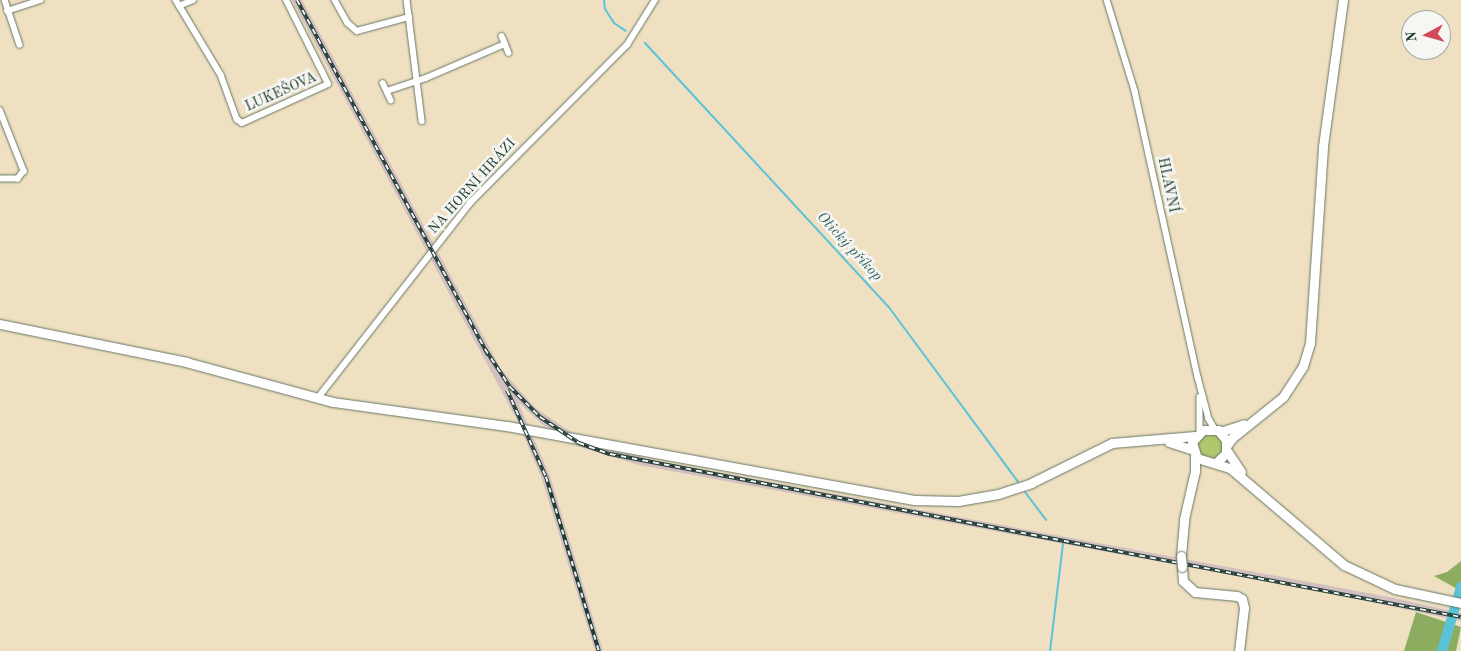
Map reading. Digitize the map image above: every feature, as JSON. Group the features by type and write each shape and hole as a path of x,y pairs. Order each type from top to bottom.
{"main road":[{"path":"1192,484 1199,472 1213,463 1227,448 1232,438 1280,401 1295,380 1312,336 1323,146 1343,0"},
{"path":"0,324 186,362 317,399 508,426 929,501 958,501 998,494 1031,482 1112,443 1218,430 1262,416"},
{"path":"1218,430 1227,448 1256,489"},
{"path":"1198,433 1194,453 1192,484 1184,519 1181,556 1183,581 1195,592 1237,596 1242,599 1244,608 1239,651"},
{"path":"1146,438 1176,443 1213,463 1227,466 1256,489 1316,545 1348,568 1383,585 1461,603"}],"street":[{"path":"5,0 7,11 20,45"},
{"path":"7,11 40,0"},
{"path":"177,3 193,0"},
{"name":"LUKEŠOVA","path":"177,3 221,75 240,122 328,84 286,0"},
{"path":"335,0 348,23 357,31 409,17"},
{"path":"407,0 422,121"},
{"name":"NA HORNÍ HRÁZI","path":"317,399 470,203 627,45 655,0"},
{"name":"HLAVNÍ","path":"1107,0 1134,91 1198,377 1209,419 1218,430"},
{"path":"502,36 509,53"},
{"path":"386,90 417,81 505,44"},
{"path":"383,83 391,100"},
{"path":"0,110 24,171 18,179 0,178"},
{"name":"HLAVNÍ","path":"1198,377 1198,433"}],"shaded area":[{"path":"292,0 302,0 501,369 534,407 581,439 611,450 663,462 1389,597 1461,613 1461,621 1328,593 639,465 577,446 543,425 518,402 550,476 603,651 595,651 542,479 517,420"}],"green space":[{"path":"1210,433 1219,437 1223,446 1219,455 1210,459 1201,455 1197,446 1201,437"},
{"path":"1461,561 1461,591 1434,576 1447,572"},
{"path":"1416,612 1461,627 1456,651 1404,651"}],"waterway":[{"name":"Otický příkop","path":"604,0 605,9 614,23 626,31"},
{"name":"Otický příkop","path":"645,43 888,306 1018,482"},
{"name":"Otický příkop","path":"1025,492 1046,520"},
{"name":"Otický příkop","path":"1050,651 1063,544"},
{"path":"1442,651 1461,587"}],"railway":[{"path":"297,0 488,355"},
{"path":"485,349 510,387 540,417 579,443 610,454 1461,617"},
{"path":"507,390 546,477 599,651"}]}
